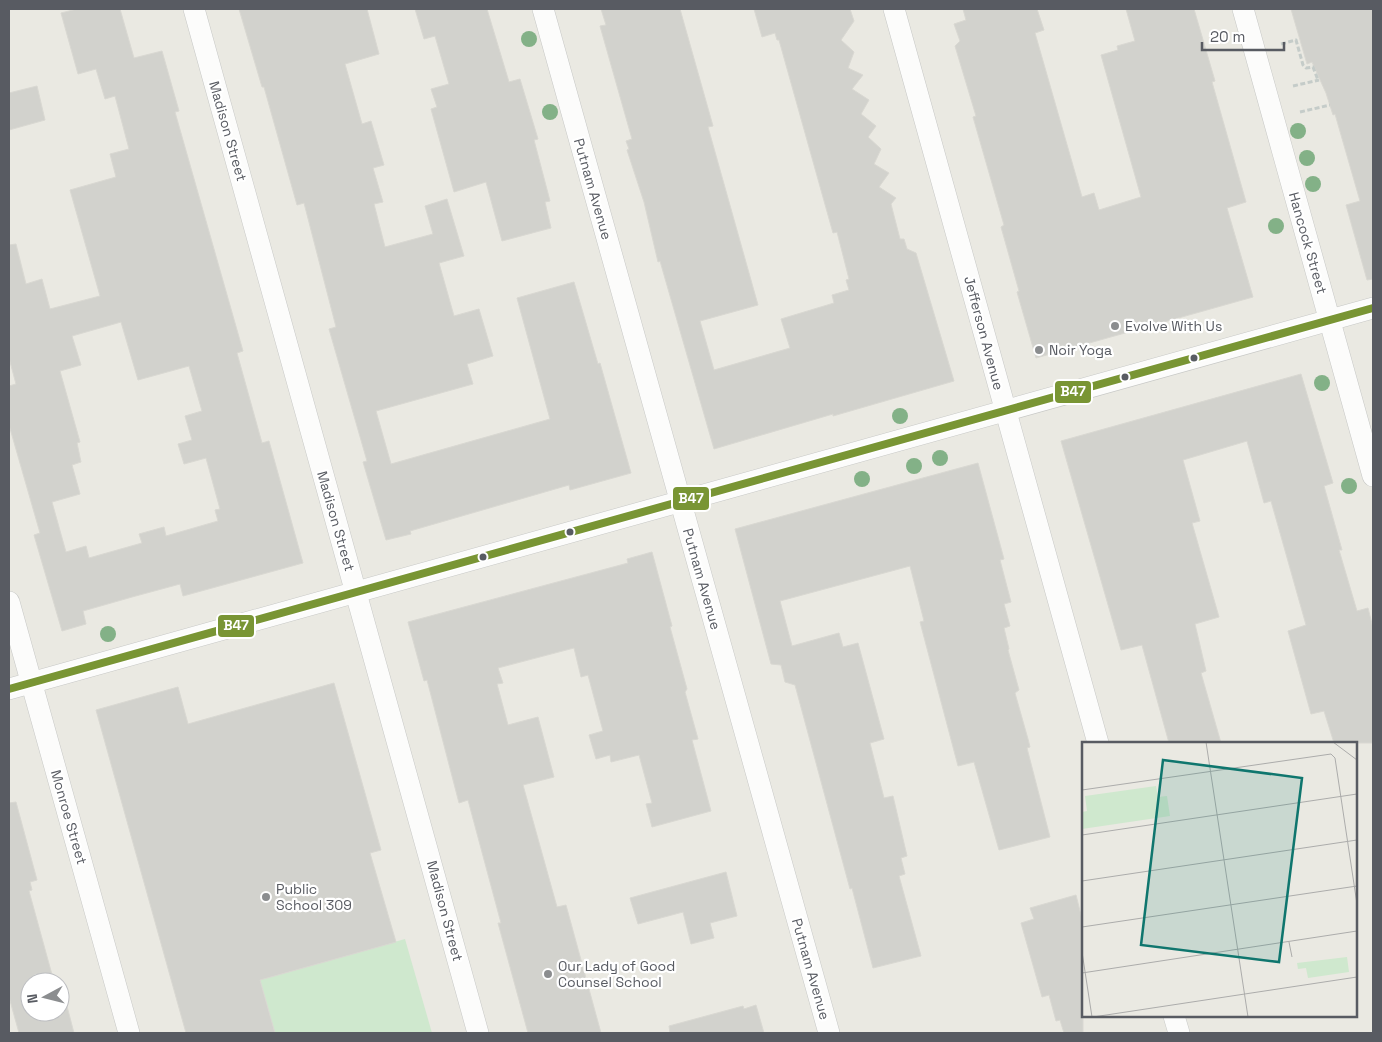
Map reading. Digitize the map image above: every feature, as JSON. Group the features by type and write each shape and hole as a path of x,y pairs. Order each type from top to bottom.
{"street":[{"name":"Madison Street","path":"194,9 478,1033"},
{"name":"Putnam Avenue","path":"543,9 829,1033"},
{"name":"Jefferson Avenue","path":"894,9 1098,742"},
{"name":"Hancock Street","path":"1243,9 1373,476"},
{"path":"9,689 1373,308"},
{"name":"Monroe Street","path":"9,602 129,1033"},
{"path":"1174,1017 1178,1033"}],"path":[{"path":"1281,44 1296,40 1303,65 1306,68 1313,67 1319,80 1293,86"},
{"path":"1300,112 1330,105"}],"green space":[{"path":"405,939 432,1033 275,1033 260,980"}],"building":[{"path":"77,9 120,9 134,58 162,51 179,111 175,112 243,351 237,353 262,443 269,441 303,563 183,596 180,584 132,597 83,611 86,624 62,631 34,535 40,533 9,425 9,386 16,384 9,358 9,245 16,244 26,284 42,279 50,309 100,296 70,190 116,177 110,154 129,149 115,96 105,99 96,69 78,74 61,13","holes":["121,322 138,380 189,366 202,411 185,416 192,440 178,444 184,464 206,458 220,509 215,510 218,521 166,536 164,527 139,534 142,543 89,558 86,546 66,552 52,502 80,494 72,465 81,462 77,443 80,442 60,371 81,365 72,336"]},
{"path":"239,9 367,9 379,54 345,64 362,124 371,121 384,165 373,168 383,202 374,204 385,247 433,234 425,206 447,199 464,256 439,263 454,316 479,309 493,356 467,364 473,384 376,411 391,464 550,419 517,298 574,282 598,364 600,363 631,473 570,490 569,485 410,531 411,534 386,540 363,462 367,461 329,329 336,327 304,203 297,205 264,87 262,87"},
{"path":"415,9 487,9 509,82 520,79 538,139 534,140 550,201 545,202 551,228 502,241 486,182 454,192 431,109 437,107 431,89 449,84 435,36 424,39"},
{"path":"601,9 680,9 713,126 708,127 758,305 700,321 714,370 790,348 781,319 834,303 832,295 849,290 846,280 849,279 837,232 833,233 779,40 777,40 775,33 762,37 754,9 850,9 854,21 841,40 854,52 848,68 863,75 852,89 869,100 861,114 876,126 868,137 881,149 874,164 889,173 879,187 896,198 891,204 900,239 904,239 907,249 916,253 954,381 714,449 660,261 658,262 644,202 627,150 629,149 626,141 632,139 600,26 606,25"},
{"path":"963,9 1037,9 1044,30 1035,33 1082,197 1094,193 1099,210 1141,197 1101,55 1118,50 1117,46 1135,41 1126,9 1194,9 1215,81 1212,82 1246,202 1227,208 1253,297 1036,358 1001,227 1004,225 973,117 976,116 955,46 960,41 954,24 966,20"},
{"path":"1291,9 1373,9 1373,279 1367,280 1346,205 1360,201 1335,114 1333,115 1326,93 1312,62 1307,64"},
{"path":"37,86 45,120 9,130 9,93"},
{"path":"1301,374 1333,483 1324,486 1342,550 1339,550 1357,611 1368,608 1373,628 1373,743 1334,742 1324,711 1311,714 1288,631 1306,625 1271,501 1264,503 1247,441 1183,460 1200,521 1192,523 1219,617 1195,624 1206,671 1201,673 1221,742 1169,742 1142,645 1121,650 1061,441"},
{"path":"978,463 1004,559 1000,560 1011,602 1004,604 1010,626 1004,628 1019,690 1015,693 1030,747 1027,748 1050,837 999,850 974,762 958,766 920,622 924,621 910,566 780,601 792,646 839,633 843,647 858,643 884,739 870,743 884,798 893,796 907,856 901,858 905,874 899,876 921,956 873,968 795,685 785,682 781,665 771,664 735,529"},
{"path":"652,552 687,689 685,692 698,739 692,740 711,811 652,827 646,804 652,803 639,755 611,762 610,755 596,759 589,735 603,731 588,675 581,677 574,648 498,668 503,683 497,684 508,725 538,717 554,777 523,785 557,907 566,905 601,1033 528,1033 498,923 501,923 468,800 459,803 427,680 424,681 408,622 628,563 627,559"},
{"name":"Public School 309","path":"334,683 381,850 370,853 396,942 260,980 275,1033 186,1033 96,710 178,687 188,724"},
{"path":"16,802 37,880 30,882 32,890 29,891 51,972 20,972 20,1022 70,1022 70,1018 74,1033 19,1033 9,997 9,803"},
{"path":"726,872 737,916 710,923 714,938 691,944 683,912 638,924 630,898"},
{"path":"1076,895 1082,919 1083,1033 1064,1033 1060,1020 1056,1021 1049,995 1042,997 1021,923 1034,919 1030,908"},
{"path":"756,1005 764,1033 670,1033 669,1026 743,1006 744,1009"}],"transit line":[{"name":"B47","path":"9,689 1373,308"}],"place":[{"name":"Evolve With Us","path":"1115,326"},
{"name":"Noir Yoga","path":"1039,350"},
{"name":"Public School 309","path":"266,897"},
{"name":"Our Lady of Good Counsel School","path":"548,974"}]}
